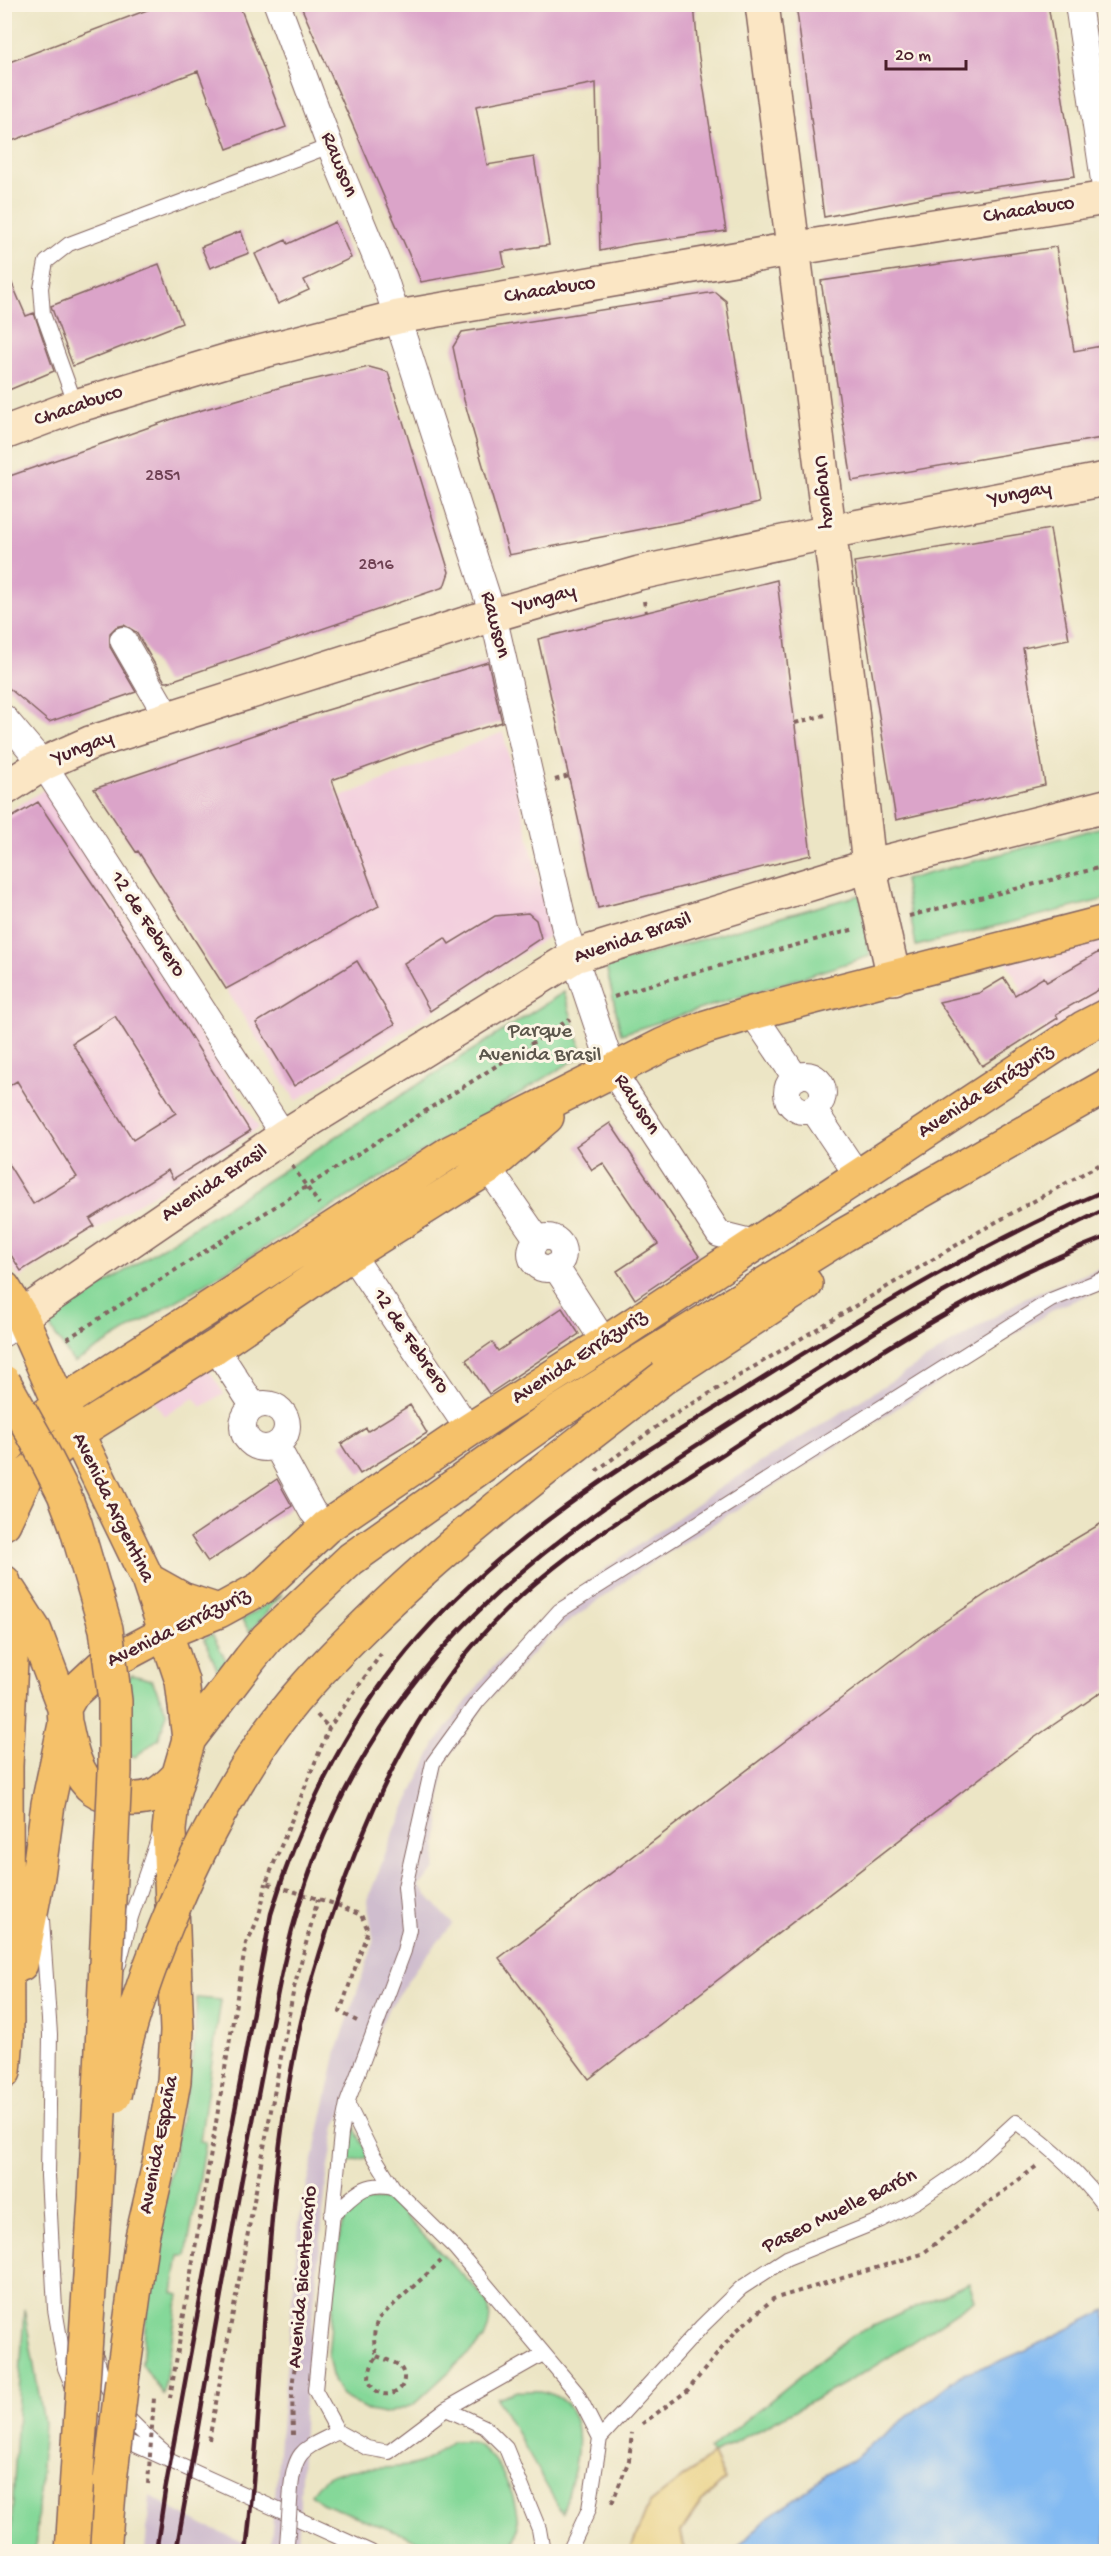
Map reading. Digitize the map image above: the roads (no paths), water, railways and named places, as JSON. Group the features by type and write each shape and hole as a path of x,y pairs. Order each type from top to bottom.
{"main road":[{"path":"4,1523 27,1474 77,1433 215,1347 449,1153 706,1027 752,1013 1107,922"},
{"name":"Avenida Errázuriz","path":"65,1716 72,1694 101,1667 167,1632 219,1611 261,1588 326,1527 1083,1028 1107,1016"},
{"path":"4,1451 60,1404 343,1240 488,1168 599,1078"},
{"path":"88,2196 138,2002 157,1946 188,1875 220,1811 264,1739 328,1662 399,1590 471,1528 664,1377 1107,1087"},
{"name":"Avenida Errázuriz","path":"189,1739 267,1638 361,1552 556,1413 844,1235 1107,1087"},
{"name":"Avenida Argentina","path":"4,1288 13,1325 77,1433 148,1580 182,1682 189,1739"},
{"path":"4,1382 64,1494 75,1523 98,1598 113,1672 115,1772 88,2196 72,2552"},
{"path":"148,1580 188,1601 219,1611"},
{"path":"4,2072 7,2037 5,1769 12,1640 5,1582"},
{"path":"5,1582 35,1631 65,1716 77,1764 93,1789 109,1796 139,1799 153,1796 176,1785"},
{"path":"7,2037 38,1876 48,1804 65,1716"},
{"name":"Avenida España","path":"104,2552 122,2381 142,2237 159,2164 174,2081 177,2031 169,1830 176,1785 189,1739"}],"street":[{"name":"Rawson","path":"277,4 330,146 384,277 493,615 565,929 575,956 599,1078 719,1234"},
{"name":"Uruguay","path":"762,4 852,709 869,866 894,978"},
{"path":"1078,4 1107,196"},
{"name":"Chacabuco","path":"4,433 76,405 232,359 398,318 1107,196"},
{"name":"Yungay","path":"4,789 43,764 90,743 493,615 639,573 829,532 1107,478"},
{"path":"123,640 168,718"},
{"name":"12 de Febrero","path":"4,718 43,764 279,1140"},
{"name":"Avenida Brasil","path":"13,1325 279,1140 575,956 869,866 1107,806"},
{"path":"752,1013 796,1078 801,1075 812,1076 821,1084 822,1100 813,1109 858,1176"},
{"path":"488,1168 538,1240 552,1238 560,1244 563,1254 555,1266 605,1343"},
{"path":"708,1274 719,1234 755,1243"},
{"name":"12 de Febrero","path":"343,1240 470,1430"},
{"path":"215,1347 254,1407 267,1404 274,1406 284,1415 287,1428 285,1435 276,1445 312,1511 326,1527"}],"lane":[{"path":"76,405 43,314 41,288 46,262 69,244 330,146"},
{"name":"Avenida Bicentenario","path":"338,2432 315,2390 340,2134 347,2103 404,1951 409,1929 405,1887 433,1763 478,1701 559,1611 1051,1300 1107,1278"},
{"path":"83,2140 111,1995 131,1917 176,1785"},
{"path":"38,1876 50,2034 48,2187 55,2309 65,2367 79,2403 100,2429 371,2552"},
{"path":"347,2103 372,2153 393,2187 455,2248 577,2393 600,2438 589,2509 569,2552"},
{"name":"Paseo Muelle Barón","path":"600,2438 702,2326 741,2288 787,2258 881,2220 917,2201 969,2165 1016,2122 1044,2142 1070,2166 1107,2209"},
{"path":"331,2216 362,2189 378,2184 393,2187"},
{"path":"88,2196 84,2281 89,2330 102,2380 114,2403 131,2423 180,2465"},
{"path":"286,2548 293,2466 302,2450 338,2432 367,2448 389,2452 446,2409 543,2354"},
{"path":"446,2409 485,2427 506,2448 539,2529 543,2552"}],"water":[{"path":"1106,2310 1106,2551 734,2551 766,2519 810,2489 826,2473 852,2460 963,2373 988,2366 1026,2350"}],"railway":[{"path":"156,2552 165,2491 271,1914 295,1844 326,1775 344,1742 385,1680 407,1651 487,1569 577,1498 673,1434 893,1300 1019,1230 1106,1190"},
{"path":"176,2552 246,2156 295,1919 314,1860 351,1779 395,1709 445,1646 500,1590 561,1540 626,1492 896,1319 1000,1262 1106,1209"},
{"path":"246,2552 276,2179 299,2030 320,1952 356,1851 400,1754 436,1694 479,1638 504,1612 555,1567 610,1526 910,1334 1006,1281 1106,1237"}],"park label":[{"name":"Parque Avenida Brasil","path":"540,1044"}]}
